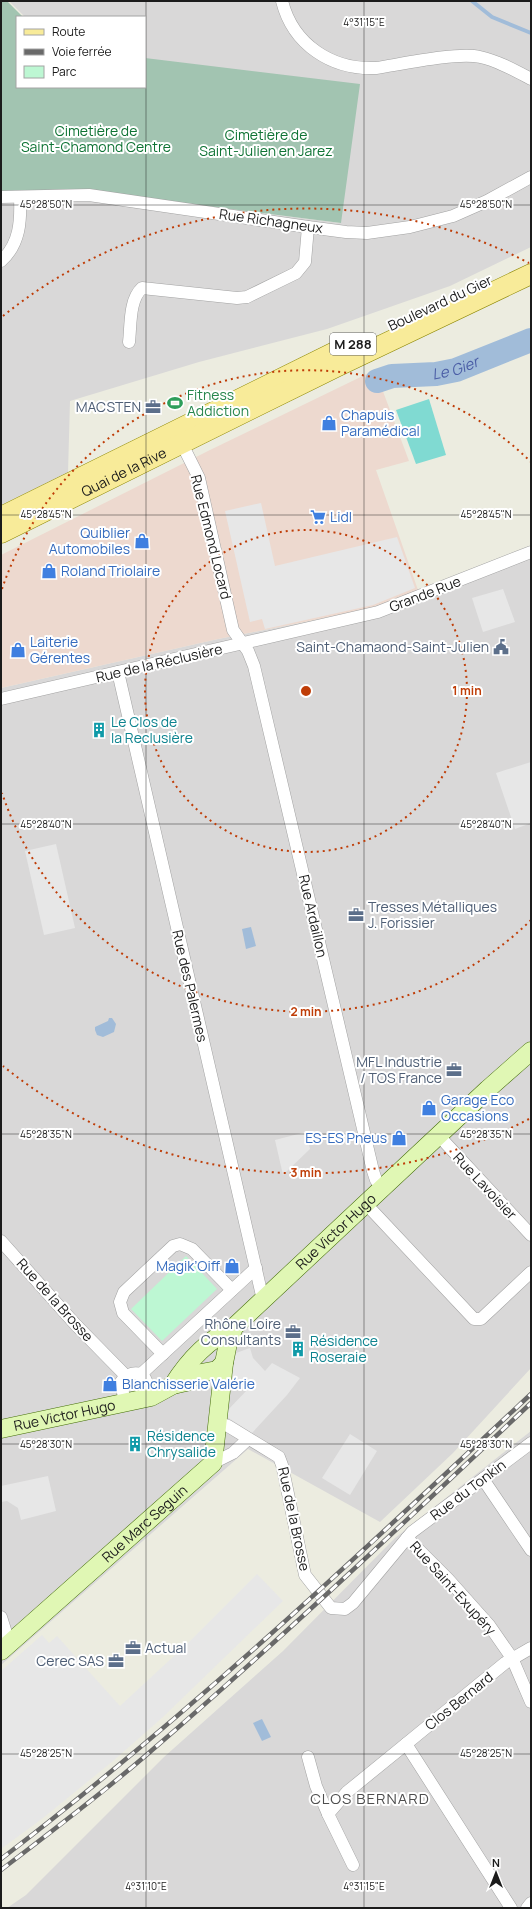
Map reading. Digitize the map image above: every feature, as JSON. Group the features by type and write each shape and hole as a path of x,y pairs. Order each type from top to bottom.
{"main road":[{"name":"Boulevard du Gier","path":"178,436 305,366 531,259"},
{"name":"Boulevard du Gier","path":"178,436 336,367 531,274"},
{"name":"Quai de la Rive","path":"2,518 178,436"},
{"name":"Rue Victor Hugo","path":"173,1385 184,1369 203,1348 234,1327 438,1136 531,1052"},
{"name":"Rue Victor Hugo","path":"1,1429 151,1397 173,1385 186,1382 205,1371 217,1370 225,1361 228,1343 234,1327"},
{"path":"203,1348 212,1347 220,1349 225,1361 213,1463"},
{"name":"Rue Marc Seguin","path":"6,1646 213,1463"}],"street":[{"path":"282,1 292,28 303,42 316,53 345,66 362,69 460,56 478,57 499,63 531,78"},
{"name":"Rue Richagneux","path":"1,197 89,195 308,227 367,233 410,227 453,216 487,201 531,177"},
{"path":"1,261 12,248 18,232 20,197"},
{"path":"129,342 134,300 137,293 142,288 238,298 247,297 296,272 302,267 305,262 308,227"},
{"name":"Rue Edmond Locard","path":"178,436 199,478 233,630 243,644"},
{"name":"Grande Rue","path":"316,627 378,612 531,552"},
{"name":"Rue de la Réclusière","path":"1,699 316,627"},
{"name":"Rue Ardaillon","path":"243,644 254,666 373,1171 376,1180 383,1188"},
{"name":"Rue des Palermes","path":"118,672 263,1300"},
{"name":"Rue Lavoisier","path":"438,1136 531,1235"},
{"path":"366,1204 471,1316 478,1320 531,1272"},
{"name":"Rue de la Brosse","path":"1,1241 75,1324 126,1376"},
{"path":"163,1354 123,1313 120,1302 124,1292 173,1246 180,1244 192,1249 232,1290"},
{"path":"140,1375 256,1268"},
{"path":"125,1403 121,1386 126,1376 136,1374 140,1375 146,1381 151,1397"},
{"name":"Rue de la Brosse","path":"217,1422 228,1426 279,1457 305,1575 331,1608 344,1609 353,1603 407,1538"},
{"path":"213,1463 233,1453 248,1439"},
{"name":"Rue du Tonkin","path":"407,1538 531,1443"},
{"path":"483,1479 531,1550"},
{"name":"Rue Saint-Exupéry","path":"407,1538 470,1602 489,1625 512,1658 531,1702"},
{"path":"1,1617 7,1636 6,1646"},
{"name":"Clos Bernard","path":"328,1814 348,1792 406,1744 512,1658 531,1648"},
{"path":"406,1744 511,1908"},
{"path":"308,1758 316,1786 353,1865"},
{"path":"527,1908 531,1903"}],"shaded area":[{"path":"9,1 531,1 531,247 450,286 327,329 199,362 70,401 68,473 1,505 1,193 81,190 341,223 146,60 146,16 24,16"},
{"path":"375,370 409,461 376,470 418,590 375,608 218,639 1,688 1,555 210,450"},
{"path":"429,399 446,455 416,464 396,410"},
{"path":"261,503 275,566 397,537 415,588 373,605 265,629 262,619 250,622 225,511"},
{"path":"531,547 531,1368 453,1453 380,1522 248,1449 1,1665 1,688 218,639 375,608"},
{"path":"503,589 515,622 483,632 472,598"},
{"path":"531,762 531,823 515,829 496,773"},
{"path":"56,844 75,928 44,935 25,851"},
{"path":"251,927 256,946 246,949 242,929"},
{"path":"109,1018 112,1018 116,1024 114,1032 103,1037 97,1035 95,1027 108,1021"},
{"path":"306,1132 310,1149 283,1175 275,1140"},
{"path":"250,1348 253,1358 265,1371 272,1363 300,1378 287,1395 252,1433 227,1417 226,1412 249,1388 240,1387 232,1375 236,1353"},
{"path":"531,1431 531,1908 7,1908 26,1895 164,1757 283,1651 395,1538"},
{"path":"350,1434 377,1451 350,1495 322,1478"},
{"path":"48,1476 56,1511 21,1520 18,1508 7,1501 1,1502 1,1486"},
{"path":"257,1574 283,1601 163,1717 113,1761 43,1818 1,1849 1,1671 42,1635 49,1643 57,1636 120,1706 187,1644"},
{"path":"262,1719 271,1737 262,1741 253,1723"}],"green space":[{"name":"Cimetière de Saint-Julien en Jarez","path":"1,1 7,1 22,16 16,16 16,88 146,88 146,58 360,84 341,223 142,198 1,193"},
{"path":"186,1256 217,1289 162,1341 131,1309"}],"waterway":[{"path":"472,1 492,17 531,33"},
{"name":"Le Gier","path":"377,381 392,376 436,374 456,370 531,340"}],"railway":[{"path":"1,1859 139,1749 206,1691 337,1574 531,1394"},
{"path":"1,1870 77,1812 200,1709 343,1579 531,1403"}],"place":[{"name":"Fitness Addiction","path":"175,403"},
{"name":"MACSTEN","path":"153,407"},
{"name":"Chapuis Paramédical","path":"329,423"},
{"name":"Lidl","path":"318,517"},
{"name":"Quiblier Automobiles","path":"142,541"},
{"name":"Roland Triolaire","path":"49,571"},
{"name":"Saint-Chamaond-Saint-Julien","path":"501,647"},
{"name":"Laiterie Gérentes","path":"18,650"},
{"name":"Le Clos de la Reclusière","path":"99,730"},
{"name":"Tresses Métalliques J. Forissier","path":"356,915"},
{"name":"MFL Industrie / TOS France","path":"454,1070"},
{"name":"Garage Eco Occasions","path":"429,1108"},
{"name":"ES-ES Pneus","path":"399,1138"},
{"name":"Magik’Oiff","path":"232,1266"},
{"name":"Rhône Loire Consultants","path":"293,1332"},
{"name":"Résidence Roseraie","path":"298,1349"},
{"name":"Blanchisserie Valérie","path":"110,1384"},
{"name":"Résidence Chrysalide","path":"135,1444"},
{"name":"Actual","path":"133,1648"},
{"name":"Cerec SAS","path":"116,1661"}],"district":[{"name":"CLOS BERNARD","path":"370,1799"}],"park label":[{"name":"Cimetière de Saint-Chamond Centre","path":"96,140"}]}
